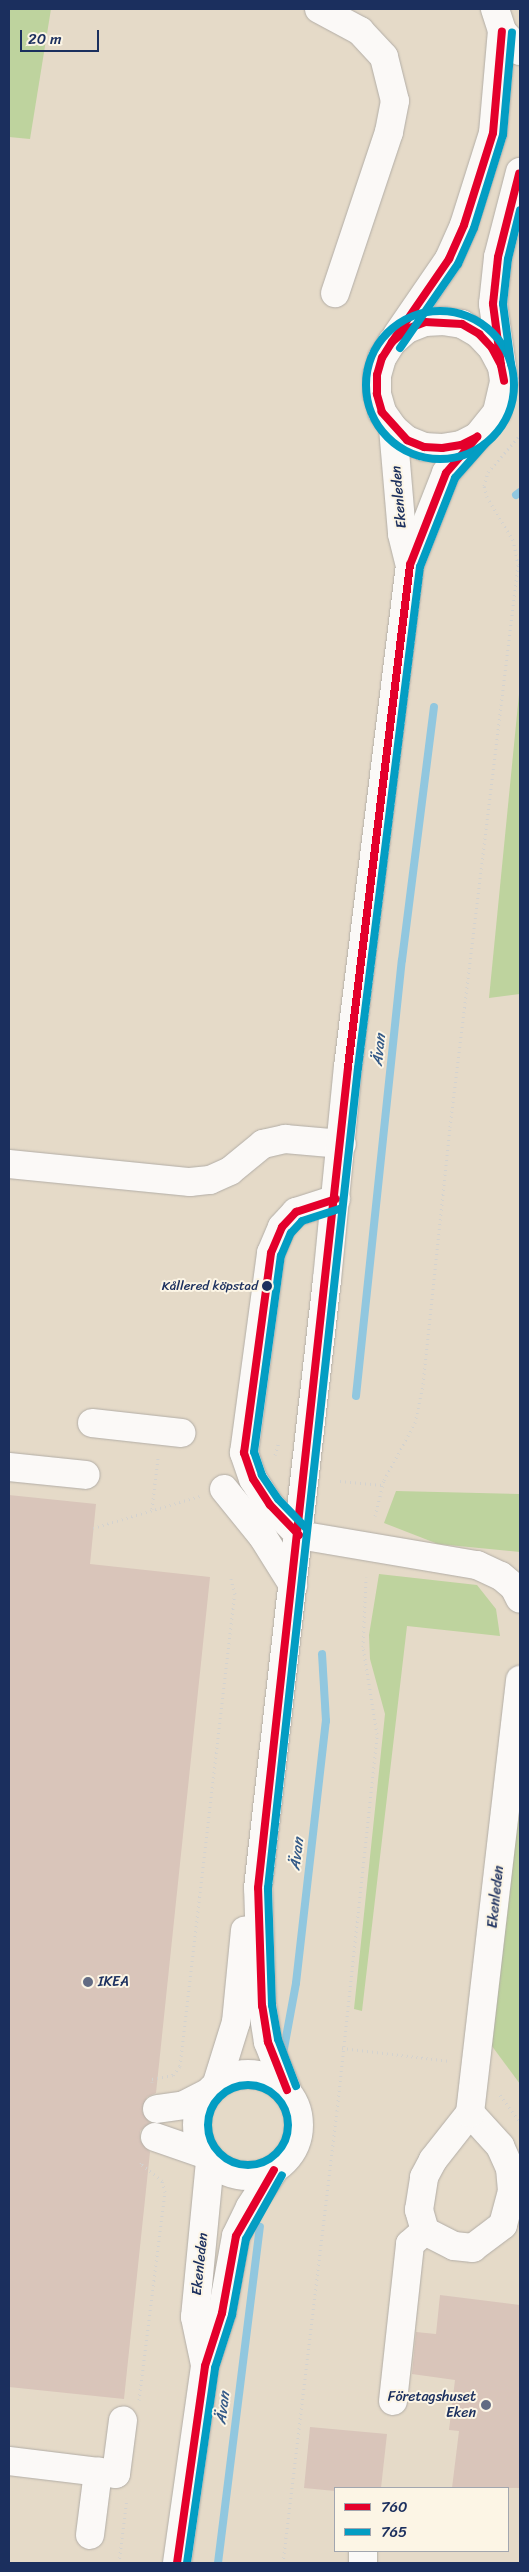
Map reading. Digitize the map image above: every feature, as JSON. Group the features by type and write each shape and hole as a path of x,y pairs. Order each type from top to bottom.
{"street":[{"path":"318,9 360,31 384,57 395,101 390,132 334,293"},
{"path":"495,16 520,52"},
{"path":"495,16 494,133 464,225 449,259 382,358 377,375 377,394 382,412 393,428 407,440 424,446 461,445 477,437 493,419 503,397 493,304 498,257 520,172"},
{"path":"392,342 407,330 424,322 444,320 462,324 479,334 492,348 501,365"},
{"name":"Ekenleden","path":"393,428 402,534 410,565"},
{"name":"Ekenleden","path":"177,2563 205,2366 222,2313 236,2236 250,2207 274,2170 286,2160 299,2133 297,2110 286,2090 268,2042 262,2006 258,1888 299,1535 301,1489 336,1199 349,1058 410,565 446,473 477,437"},
{"path":"9,1164 190,1182 210,1180 230,1170 262,1144 285,1139 342,1144"},
{"path":"336,1199 296,1212 282,1227 271,1253 244,1453 253,1479 270,1505 299,1535 477,1565 501,1576 514,1587 520,1599"},
{"path":"92,1423 171,1432"},
{"path":"9,1467 86,1475"},
{"path":"224,1489 263,1537 293,1585"},
{"name":"Ekenleden","path":"470,2113 520,1680"},
{"name":"Ekenleden","path":"205,2366 194,2317 208,2158 197,2128 198,2113 213,2088 236,2022 243,1937 258,1888"},
{"path":"154,2099 184,2105 213,2088 246,2073 275,2081 286,2090"},
{"path":"470,2113 500,2146 510,2168 511,2198 503,2225 473,2248 454,2246 425,2231 419,2210 424,2177 444,2142 470,2113"},
{"path":"149,2145 208,2158 234,2175 260,2175 274,2170"},
{"path":"393,2401 410,2244 425,2231"},
{"path":"9,2461 116,2474 130,2413"},
{"path":"90,2535 98,2472"}],"path":[{"path":"375,1516 382,1485 415,1423 423,1384 450,1127 489,825 518,566 513,540 487,497 484,486 488,472 520,435"},
{"path":"152,1509 171,1432"},
{"path":"340,1481 382,1485"},
{"path":"93,1528 224,1489"},
{"path":"283,2563 377,1734 363,1647 366,1577"},
{"path":"154,2099 152,2078 172,2075 180,2066 236,1594 231,1579"},
{"path":"342,2048 477,2065"},
{"path":"130,2413 165,2192 162,2181 141,2164 149,2145"},
{"path":"119,2563 128,2495"}],"green space":[{"path":"9,9 51,9 30,139 9,137"},
{"path":"520,684 520,994 489,998"},
{"path":"396,1491 520,1494 520,1552 438,1544 384,1523"},
{"path":"379,1574 477,1585 496,1609 500,1636 407,1626 362,2011 354,2009 385,1714 370,1659 369,1635"},
{"path":"520,1730 520,2084 483,2034"}],"building":[{"name":"IKEA","path":"9,1495 96,1504 90,1564 210,1577 156,2093 147,2097 142,2111 150,2123 140,2131 140,2140 150,2152 124,2399 9,2387"},
{"name":"Företagshuset Eken","path":"440,2295 520,2305 520,2488 452,2487 459,2431 449,2430 455,2380 412,2374 416,2332 436,2334"},
{"path":"310,2427 387,2434 381,2487 334,2487 334,2491 304,2488"}],"waterway":[{"path":"516,495 520,492"},
{"name":"Ävan","path":"356,1396 402,960 434,707"},
{"name":"Ävan","path":"283,2054 296,1983 326,1721 322,1654"},
{"name":"Ävan","path":"218,2563 260,2227"}],"transit line":[{"name":"760","path":"392,342 449,259 464,225 493,133 502,31"},
{"name":"765","path":"400,348 458,264 474,228 503,135 512,32"},
{"name":"760","path":"501,365 493,304 498,257 519,174"},
{"name":"765","path":"511,364 503,304 508,259 520,210"},
{"name":"765","path":"440,311 468,317 492,333 508,357 514,385 508,413 492,437 468,453 440,459 412,453 388,437 372,413 366,385 372,357 388,333 412,317 440,311"},
{"name":"760","path":"477,437 461,445 442,448 424,447 407,440 382,412 377,394 377,375 382,358 392,342 407,329 425,322 462,324 479,334 492,348 501,365 504,381"},
{"name":"760","path":"287,2090 268,2042 262,2006 258,1888 348,1067 410,565 446,473 477,437"},
{"name":"765","path":"296,2086 278,2039 272,2005 268,1888 358,1068 420,567 455,478 485,444"},
{"name":"760","path":"299,1535 270,1505 253,1479 244,1453 271,1253 282,1227 296,1212 336,1199"},
{"name":"765","path":"306,1528 278,1499 262,1475 254,1452 281,1256 291,1233 302,1221 339,1209"},
{"name":"765","path":"248,2085 263,2088 276,2097 285,2110 288,2125 285,2140 276,2153 263,2162 248,2165 233,2162 220,2153 211,2140 208,2125 211,2110 220,2097 233,2088 248,2085"},
{"name":"760","path":"177,2563 205,2366 222,2313 236,2236 274,2170"},
{"name":"765","path":"187,2563 215,2368 232,2315 246,2239 282,2175"}],"place":[{"name":"Kållered köpstad","path":"267,1286"},
{"name":"IKEA","path":"88,1982"},
{"name":"Företagshuset Eken","path":"486,2405"}]}
